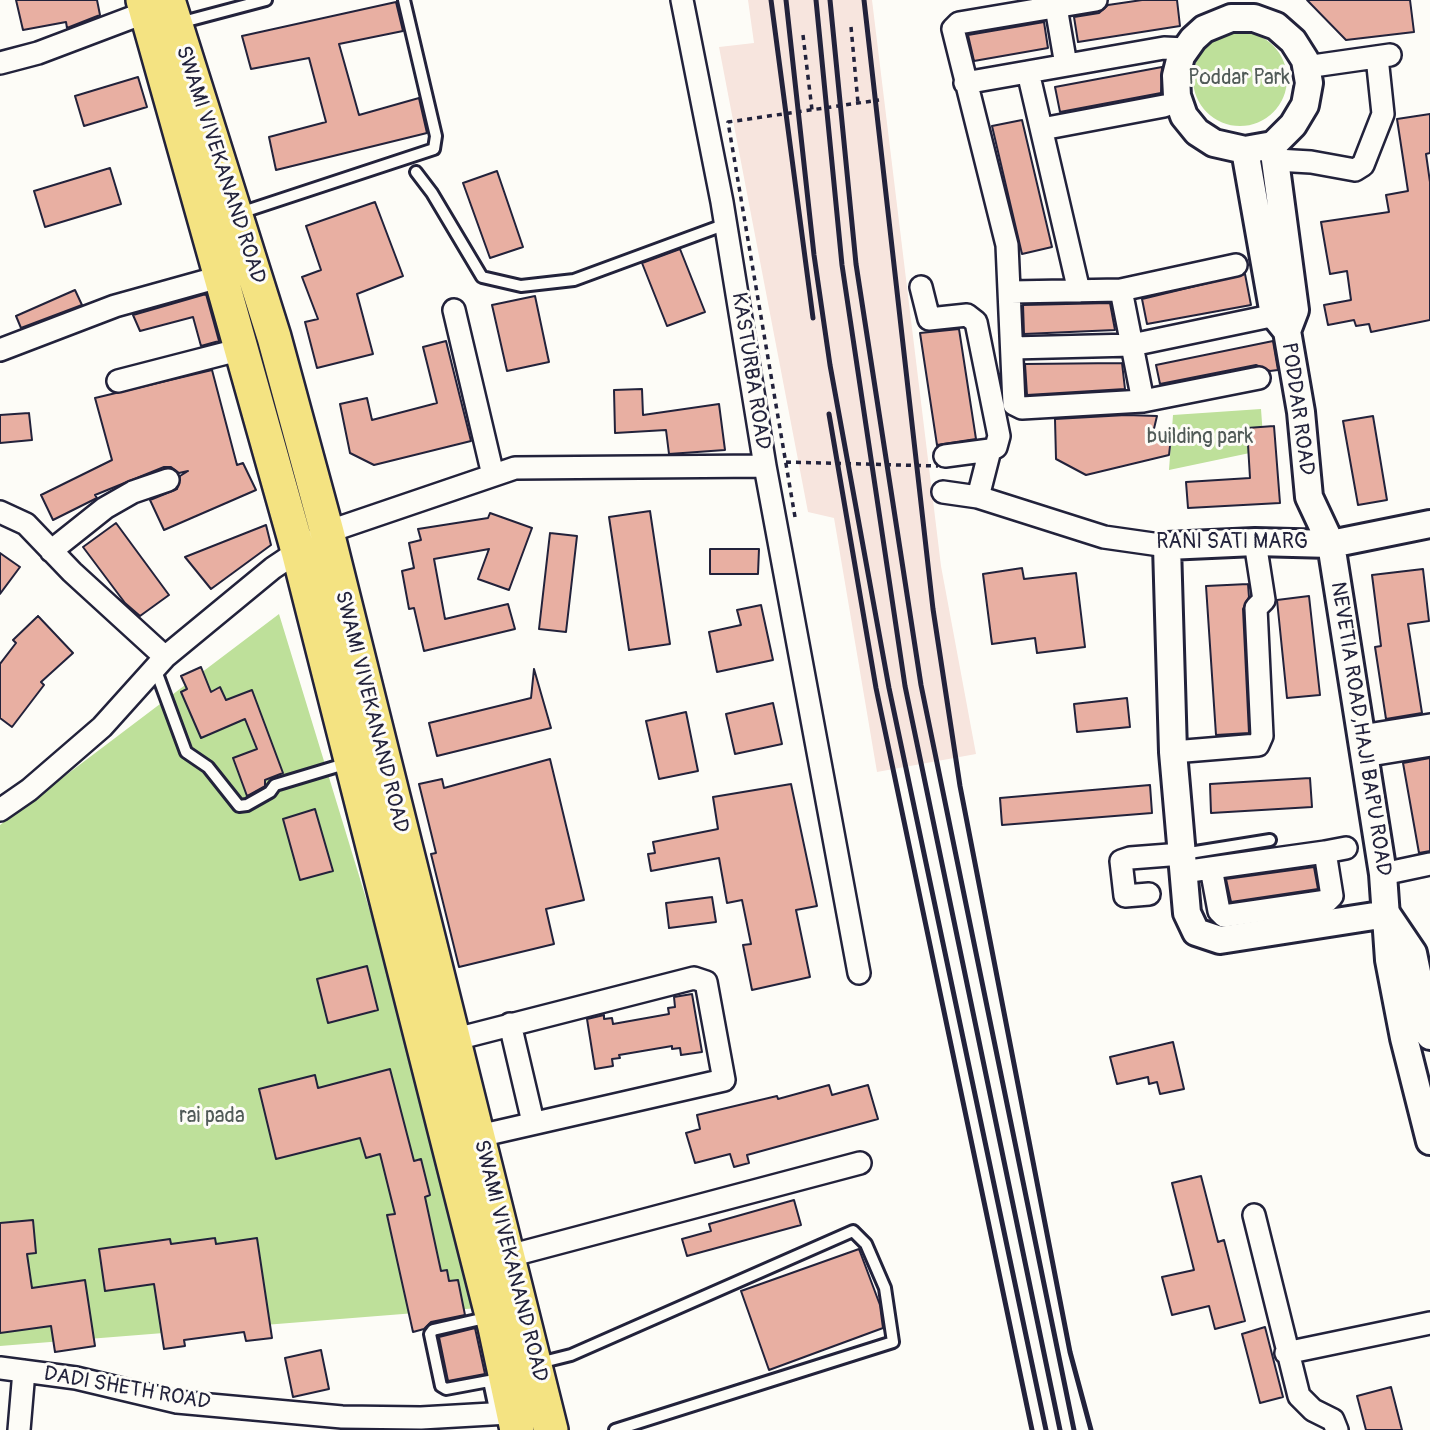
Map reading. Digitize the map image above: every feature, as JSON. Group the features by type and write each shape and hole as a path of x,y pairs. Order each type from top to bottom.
{"main road":[{"name":"SWAMI VIVEKANAND ROAD","path":"159,11 238,272 327,532 549,1420"},
{"name":"SWAMI VIVEKANAND ROAD","path":"238,272 242,349 299,551 493,1327 509,1419"}],"street":[{"name":"KASTURBA ROAD","path":"0,810 29,790 103,727 160,663 273,568 327,532 515,468 775,464 682,0"},
{"path":"1096,0 955,25 953,35 1007,245 1011,292 1013,399 1018,407 1143,401 1259,378"},
{"path":"1056,7 1066,65"},
{"path":"1012,348 1132,345 1285,319 1274,152 1305,105 1309,83 1306,67 1293,41 1276,26 1229,9 1204,29 1186,49 1176,76 1177,96 1184,116 1197,132 1214,143 1245,150 1274,152 1355,170 1363,165 1383,114 1384,56 1306,67"},
{"path":"0,63 38,53 159,11"},
{"path":"965,83 1164,48 1186,49"},
{"path":"1028,72 1079,291"},
{"path":"1042,129 1164,106"},
{"name":"PODDAR ROAD","path":"1245,150 1285,319 1301,412 1308,496 1331,544"},
{"path":"1011,292 1121,290 1236,265"},
{"path":"0,350 115,306 238,272"},
{"path":"921,287 929,319 967,315 976,322 999,436 996,447 990,450 941,461"},
{"path":"1121,290 1143,401"},
{"path":"454,310 493,475"},
{"path":"118,381 242,349"},
{"path":"978,497 990,450"},
{"path":"775,464 859,973"},
{"path":"51,551 106,508 133,492 168,480"},
{"name":"RANI SATI MARG","path":"943,492 978,497 1104,537 1167,546 1255,542 1331,544 1430,524"},
{"path":"0,512 26,524 160,663"},
{"path":"1173,751 1258,745 1262,736 1256,608 1264,600 1255,542"},
{"name":"NEVETIA ROAD,HAJI BAPU ROAD","path":"1331,544 1383,874 1389,960 1420,1029 1429,1133"},
{"path":"1167,546 1173,751 1187,913 1196,932 1207,938 1220,940 1387,914"},
{"path":"1363,746 1430,725"},
{"path":"1363,746 1430,745"},
{"path":"1149,894 1125,896 1121,861 1183,863 1211,868 1346,848"},
{"path":"1211,868 1219,911 1224,915 1327,901 1332,893 1325,852"},
{"path":"1383,874 1430,864"},
{"path":"452,1040 694,978 706,982 724,1080 479,1136"},
{"path":"510,1024 533,1122"},
{"path":"509,1256 860,1163"},
{"path":"1254,1215 1286,1353 1299,1396 1312,1410 1333,1420 1337,1430"},
{"path":"1286,1353 1430,1323"},
{"name":"DADI SHETH ROAD","path":"0,1368 76,1378 177,1402 342,1424 549,1420"},
{"path":"19,1430 24,1371"}],"lane":[{"path":"159,11 266,0"},
{"path":"221,219 434,149 436,135 404,0"},
{"path":"416,172 432,193 482,277 521,286 574,280 726,224"},
{"path":"160,663 186,752 208,767 239,806 247,805 270,792 275,785 350,762"},
{"path":"1183,863 1269,840"},
{"path":"536,1364 570,1355 853,1231 866,1244 886,1288 893,1342 615,1430"},
{"path":"481,1319 488,1320 493,1327 501,1374 489,1381 446,1389 441,1386 430,1334 433,1330 481,1319"},
{"path":"489,1381 509,1419"}],"path":[{"path":"851,27 858,103"},
{"path":"803,35 812,110"},
{"path":"795,517 775,464 729,122 879,100"},
{"path":"775,464 941,461"}],"shaded area":[{"path":"748,0 872,0 941,566 976,754 877,772 834,518 808,512 719,47 754,43"}],"green space":[{"name":"Poddar Park","path":"1240,32 1258,36 1273,46 1283,61 1287,79 1283,97 1273,112 1258,122 1240,126 1222,122 1207,112 1197,97 1193,79 1197,61 1207,46 1222,36"},
{"name":"building park","path":"1261,409 1264,450 1169,470 1173,415"},
{"name":"rai pada","path":"279,614 491,1307 0,1346 0,825"}],"building":[{"path":"16,0 97,0 100,15 67,28 66,22 23,30"},
{"path":"1142,0 1177,0 1180,26 1078,42 1074,17 1099,13 1108,5"},
{"path":"1307,0 1410,0 1414,32 1346,40"},
{"path":"396,2 403,31 339,44 359,115 419,98 427,133 276,170 269,137 326,122 309,58 251,69 242,36"},
{"path":"1044,22 1048,48 974,61 968,35"},
{"path":"1162,67 1161,93 1060,112 1055,87"},
{"path":"138,77 147,107 84,126 75,96"},
{"path":"1430,114 1430,153 1426,154 1430,182 1430,320 1371,332 1369,324 1356,326 1354,320 1328,325 1324,305 1351,300 1347,271 1330,274 1321,222 1389,212 1386,195 1408,191 1397,119"},
{"path":"1022,120 1052,247 1022,254 992,126"},
{"path":"110,168 121,204 45,227 34,191"},
{"path":"497,171 523,247 490,258 463,183"},
{"path":"375,202 403,276 357,294 373,354 317,368 305,322 318,319 302,277 321,270 306,226"},
{"path":"680,249 705,312 667,326 642,263"},
{"path":"1245,274 1251,305 1147,324 1142,299"},
{"path":"75,290 82,305 21,328 16,316"},
{"path":"206,294 219,341 201,346 193,317 140,331 133,315"},
{"path":"535,296 549,362 507,371 492,305"},
{"path":"1110,303 1115,330 1024,334 1023,305"},
{"path":"959,329 976,439 937,445 920,333"},
{"path":"446,341 471,441 374,465 350,453 340,404 367,398 372,420 437,403 423,347"},
{"path":"1273,341 1278,370 1270,371 1256,365 1160,384 1156,365"},
{"path":"1122,363 1125,389 1027,395 1025,364"},
{"path":"212,370 237,465 243,463 256,490 164,530 150,500 177,489 180,476 188,471 179,473 171,467 164,467 95,495 97,498 53,520 41,495 112,460 95,398"},
{"path":"642,389 643,415 719,404 725,450 669,454 666,430 615,433 614,390"},
{"path":"29,413 32,440 0,443 0,415"},
{"path":"1157,416 1152,437 1171,437 1169,455 1086,475 1056,459 1055,419"},
{"path":"1373,416 1387,500 1358,505 1343,421"},
{"path":"1274,426 1280,503 1188,508 1186,482 1250,478 1247,428"},
{"path":"650,511 670,644 629,650 609,517"},
{"path":"490,513 532,528 509,590 478,579 489,549 434,559 445,619 508,604 515,629 424,651 414,608 409,609 402,571 414,568 409,543 421,540 418,529 488,518"},
{"path":"116,523 169,595 140,616 125,603 83,547"},
{"path":"266,525 271,545 211,589 185,557"},
{"path":"550,533 577,536 566,632 539,629"},
{"path":"710,549 759,549 758,574 710,574"},
{"path":"0,553 20,567 0,594"},
{"path":"1022,568 1024,579 1076,573 1085,647 1037,653 1035,638 992,644 983,574"},
{"path":"1423,569 1429,621 1408,624 1422,713 1386,719 1375,647 1381,646 1372,575"},
{"path":"1248,584 1249,597 1243,609 1249,733 1216,735 1206,586"},
{"path":"1309,596 1320,695 1287,698 1277,600"},
{"path":"761,605 773,660 717,672 709,632 741,625 737,610"},
{"path":"38,616 73,653 41,682 44,685 12,727 0,718 0,664 16,643 13,640"},
{"path":"201,667 211,692 220,687 226,700 252,690 283,773 265,780 265,786 247,796 233,758 257,749 245,719 201,738 181,692 187,689 181,676"},
{"path":"534,669 551,728 437,756 429,723 531,698"},
{"path":"1127,698 1130,727 1077,732 1074,704"},
{"path":"773,703 782,744 735,754 726,714"},
{"path":"686,712 698,771 659,779 646,721"},
{"path":"1430,758 1430,851 1419,853 1403,763"},
{"path":"550,759 584,900 546,909 554,944 459,967 431,854 436,853 419,784 442,779 444,788"},
{"path":"1310,778 1312,807 1211,813 1210,784"},
{"path":"791,784 817,906 796,910 810,977 752,990 743,945 751,944 742,900 727,903 719,858 651,871 648,854 655,853 653,842 718,829 713,797"},
{"path":"1150,785 1152,813 1002,825 1000,798"},
{"path":"315,809 333,871 300,880 283,819"},
{"path":"1314,867 1318,889 1231,902 1226,879"},
{"path":"712,897 716,922 669,928 666,903"},
{"path":"367,966 378,1010 328,1023 317,979"},
{"path":"692,994 702,1052 681,1055 680,1048 672,1049 672,1046 619,1055 620,1058 612,1059 613,1066 595,1069 587,1019 604,1015 604,1019 612,1018 613,1024 669,1014 668,1008 675,1007 674,997"},
{"path":"1173,1042 1184,1089 1160,1094 1157,1082 1149,1084 1148,1077 1117,1084 1110,1057"},
{"path":"390,1069 414,1161 421,1159 430,1195 425,1197 441,1271 447,1270 449,1281 458,1280 465,1315 431,1322 424,1329 413,1332 387,1215 395,1214 380,1154 366,1158 360,1138 276,1159 259,1089 315,1075 318,1088"},
{"path":"829,1085 832,1095 868,1085 878,1119 747,1155 749,1163 734,1167 730,1154 695,1163 686,1133 700,1129 697,1115 777,1096 778,1099"},
{"path":"1201,1176 1218,1242 1224,1240 1245,1321 1215,1329 1209,1306 1172,1315 1162,1277 1194,1270 1172,1183"},
{"path":"794,1200 801,1225 687,1256 682,1239 711,1231 709,1224"},
{"path":"33,1220 36,1253 27,1254 32,1288 85,1280 95,1346 55,1352 51,1326 0,1333 0,1223"},
{"path":"215,1238 216,1244 257,1238 272,1338 246,1341 244,1332 184,1340 185,1346 164,1349 154,1284 105,1291 99,1249 170,1239 171,1244"},
{"path":"859,1249 880,1305 883,1328 769,1370 741,1291"},
{"path":"1265,1327 1283,1397 1260,1403 1242,1334"},
{"path":"475,1328 485,1374 448,1381 439,1337"},
{"path":"321,1350 329,1389 293,1397 285,1358"},
{"path":"1391,1387 1402,1430 1366,1430 1357,1396"}],"railway":[{"path":"771,0 813,318"},
{"path":"786,0 814,255 830,365 889,688 1046,1430"},
{"path":"816,0 842,265 905,686 1060,1430"},
{"path":"830,0 856,264 921,685 1074,1430"},
{"path":"864,0 933,609 960,786 1070,1352 1091,1430"},
{"path":"829,414 876,688 1032,1430"}]}
